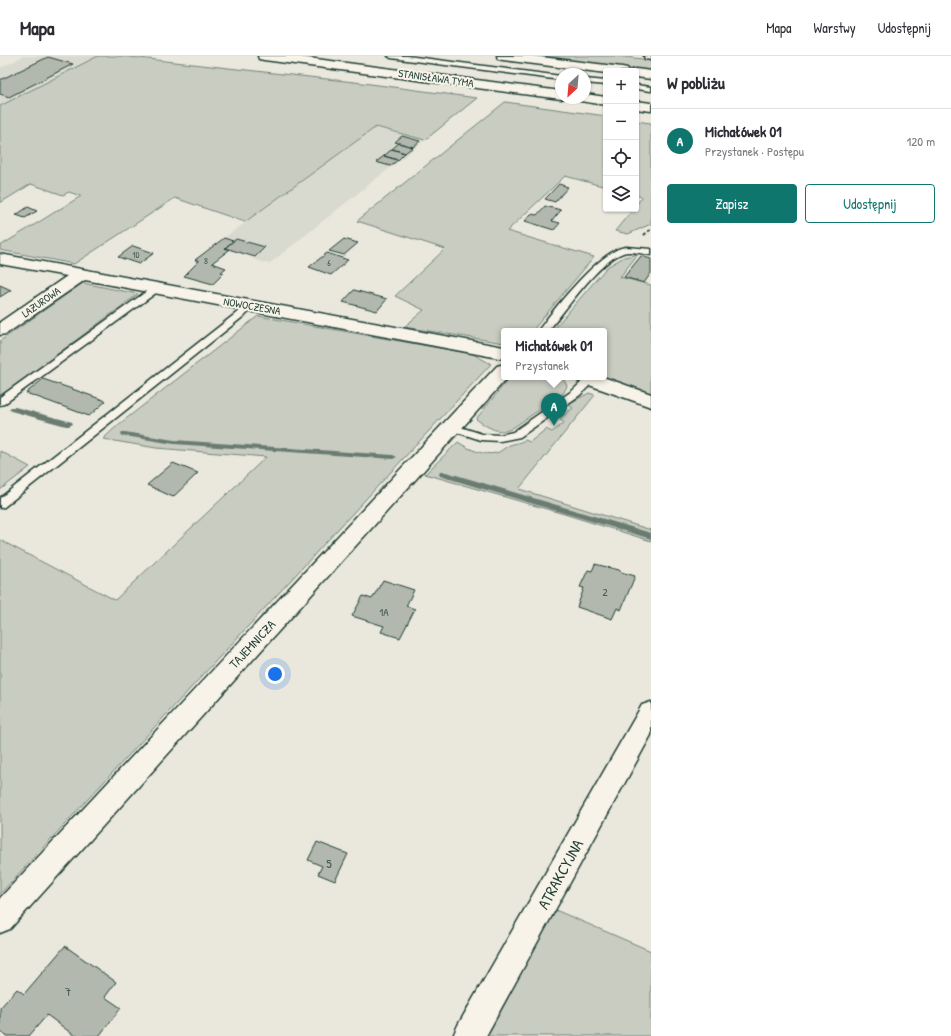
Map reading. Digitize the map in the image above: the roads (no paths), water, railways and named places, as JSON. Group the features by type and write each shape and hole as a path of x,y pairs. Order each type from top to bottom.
{"main road":[{"name":"STANISŁAWA TYMA","path":"264,56 555,94"},
{"path":"503,56 603,69"},
{"path":"639,73 651,75"},
{"path":"591,99 603,101"},
{"path":"639,105 651,107"},
{"name":"NOWOCZESNA","path":"0,259 501,352"},
{"name":"LAZUROWA","path":"0,330 82,274"},
{"name":"TAJEMNICZA","path":"0,919 501,373"},
{"path":"593,380 651,401"},
{"name":"ATRAKCYJNA","path":"469,1036 651,712"}],"lane":[{"path":"391,56 555,77"},
{"path":"591,82 603,84"},
{"path":"639,87 651,89"},
{"path":"546,328 611,255 622,250 651,252"},
{"path":"0,402 156,288"},
{"path":"0,504 251,306"},
{"path":"451,427 481,437 500,438 516,435 576,393 586,380"}],"waterway":[{"path":"13,409 69,424"},
{"path":"125,434 174,442 393,457"},
{"path":"443,474 651,536"}],"place":[{"name":"Michałówek 01","path":"554,426"}]}
